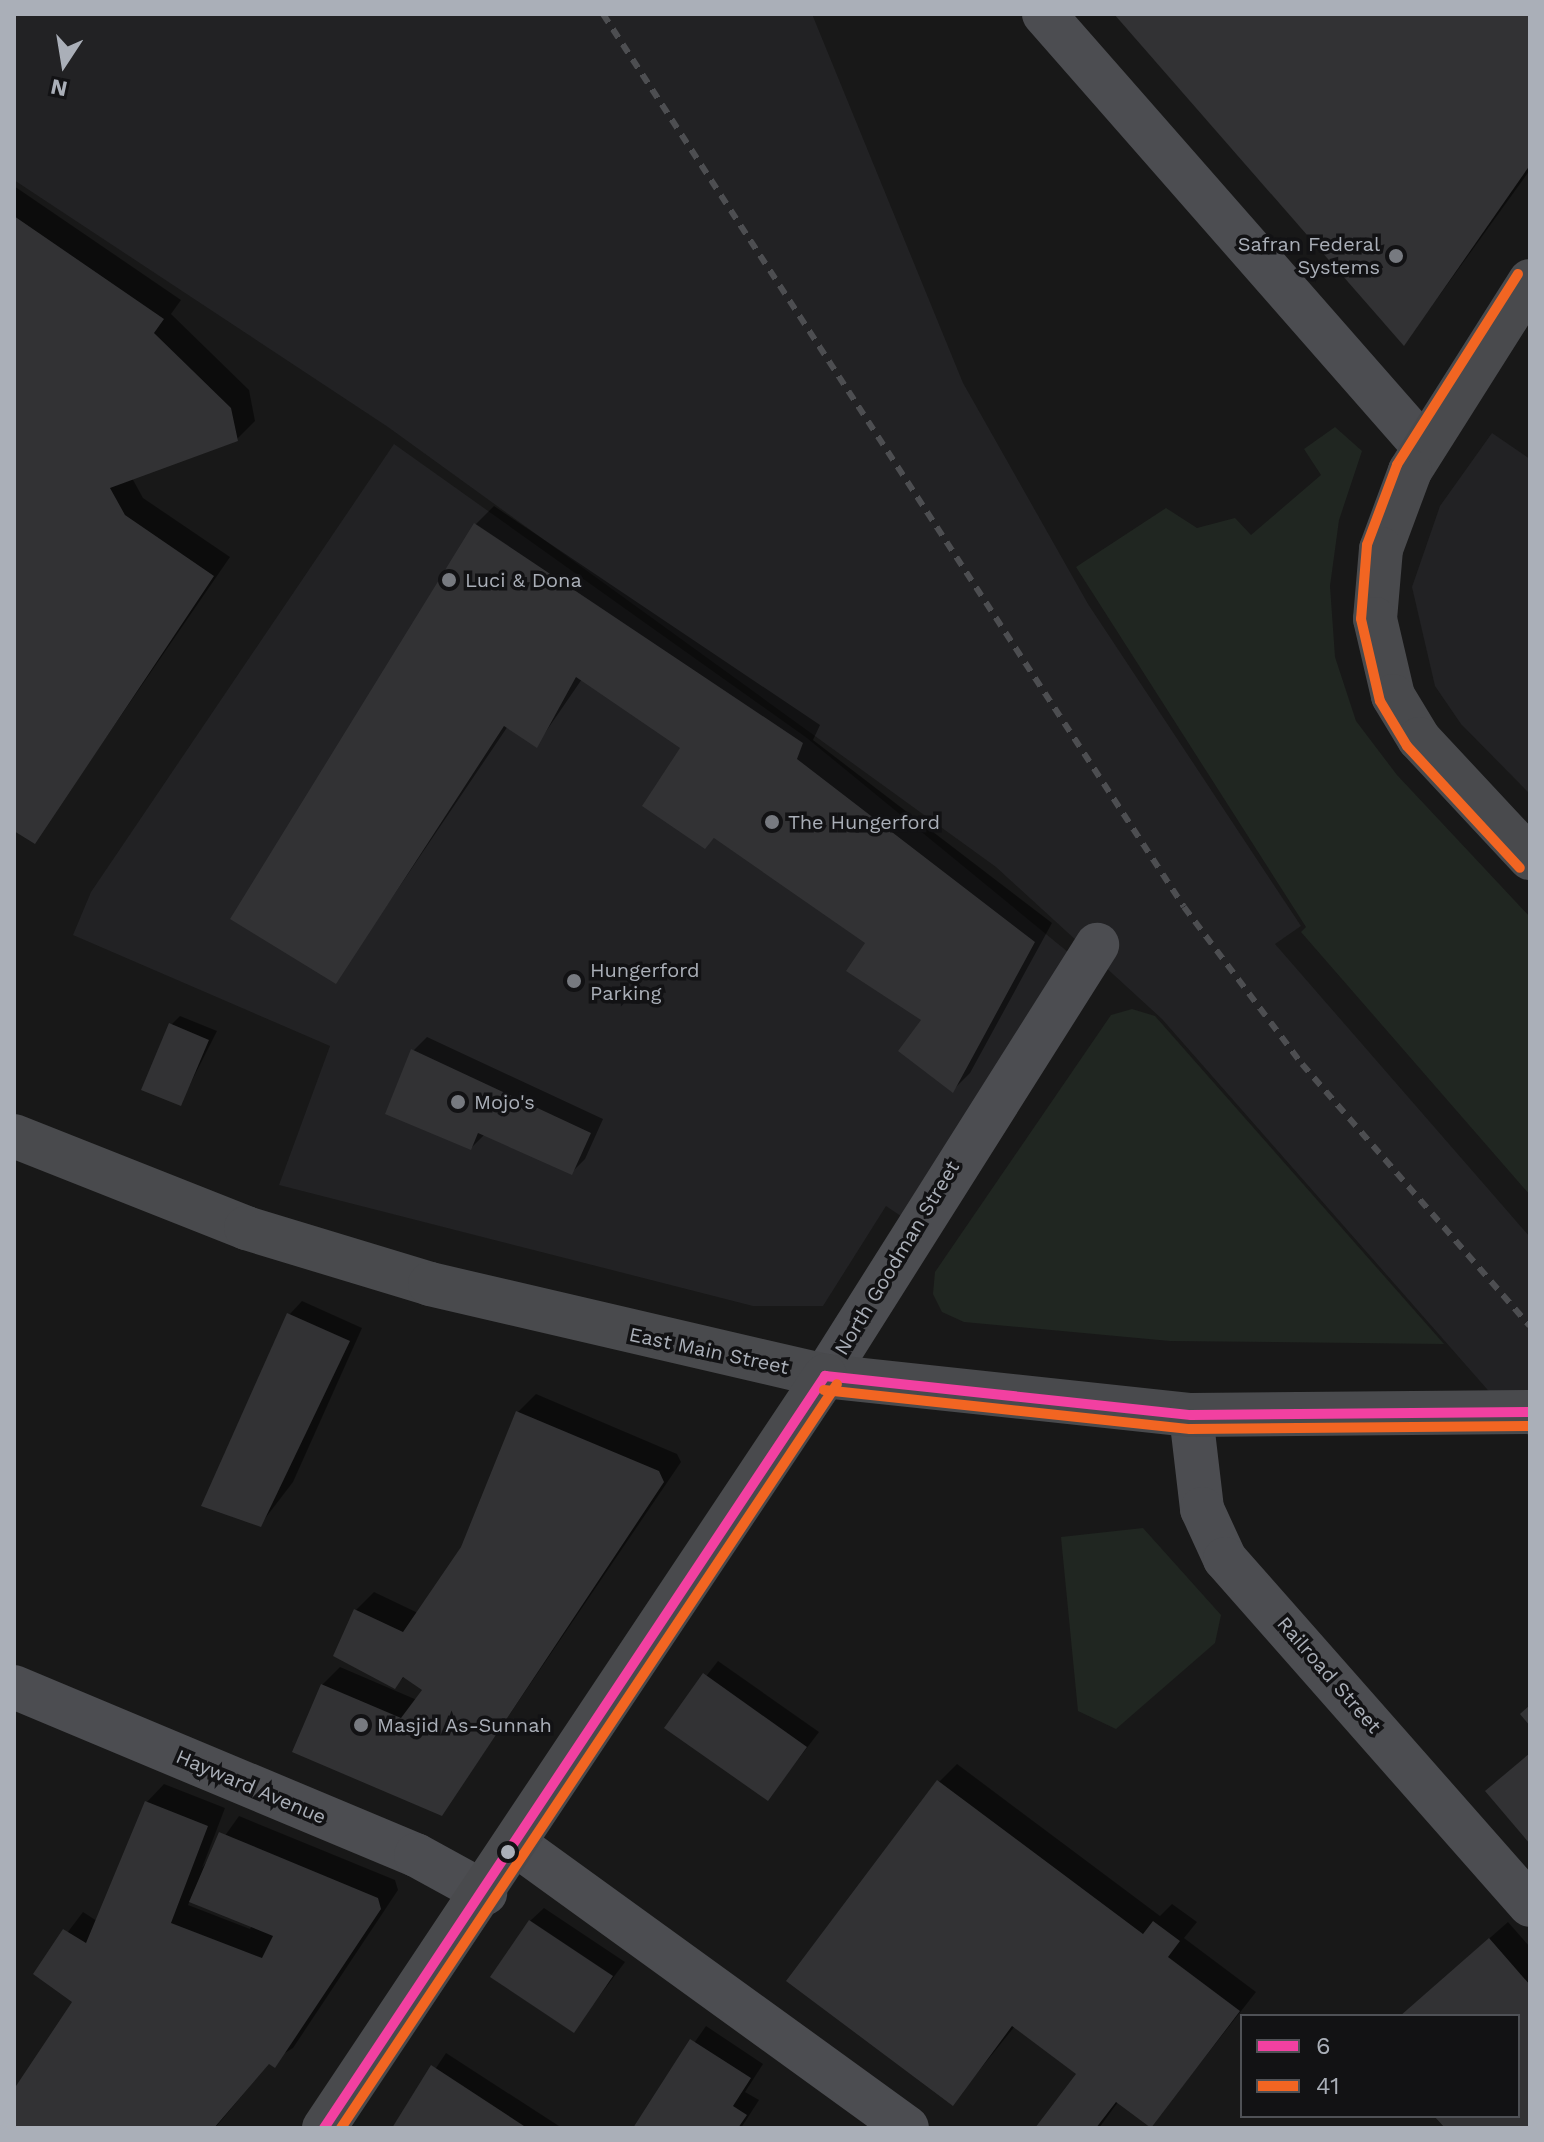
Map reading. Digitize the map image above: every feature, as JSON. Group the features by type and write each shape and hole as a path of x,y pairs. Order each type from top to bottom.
{"main road":[{"path":"1530,281 1423,446 1381,549 1375,619 1393,696 1419,739 1530,858"},
{"name":"East Main Street","path":"14,1136 236,1224 430,1284 825,1376 1191,1415 1478,1416 1530,1412"},
{"name":"North Goodman Street","path":"324,2128 518,1846 825,1376"}],"street":[{"path":"1044,14 1423,446"},
{"name":"North Goodman Street","path":"825,1376 1097,945"},
{"name":"Railroad Street","path":"1191,1415 1202,1509 1225,1559 1530,1905"},
{"name":"Hayward Avenue","path":"14,1687 416,1855 485,1893"},
{"path":"518,1846 907,2128"}],"shaded area":[{"path":"14,14 812,14 963,383 1088,604 1301,926 1275,944 1530,1237 1530,1438 1162,1019 996,867 388,427 14,180"},
{"path":"1335,427 1362,451 1339,520 1330,586 1335,657 1356,721 1397,775 1530,917 1530,1195 1301,932 1306,927 1076,567 1166,508 1197,528 1235,518 1251,535 1321,475 1304,449"},
{"path":"1492,433 1530,459 1530,794 1461,724 1435,686 1412,587 1440,506"},
{"path":"394,444 807,738 1074,957 901,1216 886,1206 823,1306 753,1306 279,1185 330,1046 73,935 91,892"},
{"path":"1132,1009 1155,1016 1444,1344 1170,1341 964,1322 942,1312 933,1294 935,1272 1111,1015"},
{"path":"1143,1528 1221,1615 1215,1643 1116,1729 1078,1711 1061,1537"}],"building":[{"name":"Safran Federal Systems","path":"1114,14 1530,14 1530,165 1404,346"},
{"path":"14,216 164,319 154,333 231,408 238,441 110,488 125,515 214,576 35,844 14,831"},
{"name":"The Hungerford","path":"474,523 803,743 797,759 1035,942 953,1093 898,1051 921,1020 846,971 865,943 714,838 705,849 642,806 680,748 576,677 537,748 504,726 336,984 230,919"},
{"path":"169,1023 209,1040 181,1106 141,1090"},
{"name":"Mojo's","path":"411,1049 591,1133 572,1175 478,1133 471,1150 385,1114"},
{"path":"287,1313 350,1341 261,1527 201,1506"},
{"path":"516,1411 659,1471 664,1482 442,1816 292,1752 321,1684 401,1718 422,1690 403,1677 395,1689 333,1656 354,1609 403,1632 461,1547"},
{"path":"703,1673 807,1747 768,1801 664,1728"},
{"path":"1530,1705 1530,1726 1520,1714"},
{"path":"1530,1753 1530,1844 1485,1791"},
{"path":"937,1780 1143,1934 1153,1921 1180,1941 1168,1957 1240,2011 1151,2128 1116,2102 1096,2128 1035,2128 1076,2074 1012,2026 953,2106 786,1981"},
{"path":"145,1801 208,1826 171,1923 262,1958 273,1936 189,1902 219,1832 378,1898 381,1909 275,2068 269,2064 214,2128 14,2128 14,2089 72,2002 33,1974 63,1929 86,1943"},
{"path":"529,1920 613,1976 574,2033 490,1977"},
{"path":"1489,1938 1530,1985 1530,2128 1445,2128 1436,2118 1520,2118 1520,2014 1402,2014"},
{"path":"690,2039 751,2078 733,2106 747,2115 738,2128 633,2128"},
{"path":"431,2065 527,2128 392,2128"}],"railway":[{"path":"603,14 1184,907 1302,1064 1530,1326"}],"transit line":[{"name":"41","path":"1518,274 1397,465 1367,545 1361,619 1380,701 1407,746 1520,868"},
{"name":"6","path":"825,1376 1191,1415 1530,1412"},
{"name":"6","path":"324,2128 825,1376"},
{"name":"41","path":"341,2128 837,1384"},
{"name":"41","path":"824,1390 1190,1429 1530,1426"}],"place":[{"name":"Safran Federal Systems","path":"1396,256"},
{"name":"Luci & Dona","path":"449,580"},
{"name":"The Hungerford","path":"772,822"},
{"name":"Hungerford Parking","path":"574,981"},
{"name":"Mojo's","path":"458,1102"},
{"name":"Masjid As-Sunnah","path":"361,1725"}]}
